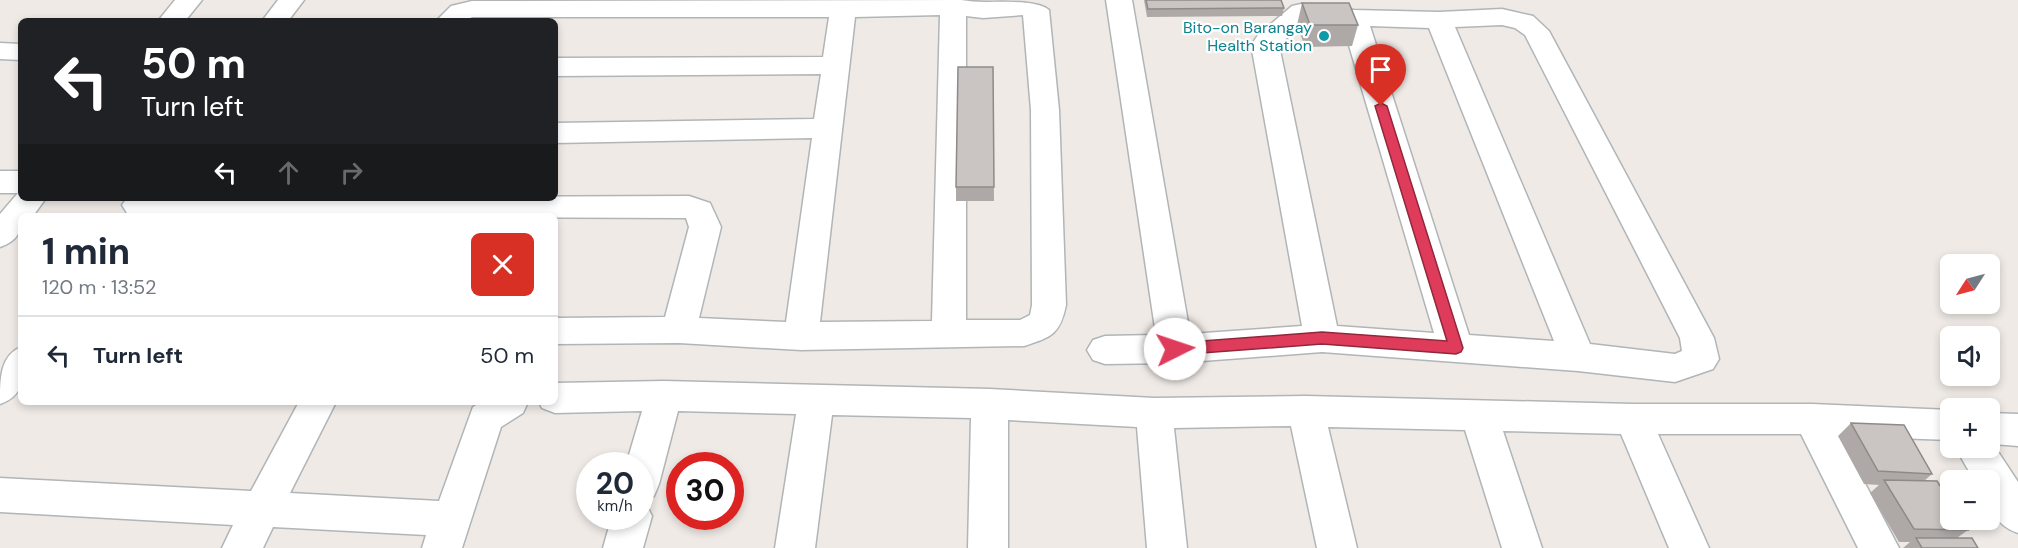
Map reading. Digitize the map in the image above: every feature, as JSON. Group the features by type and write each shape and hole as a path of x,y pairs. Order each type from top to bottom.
{"street":[{"path":"174,18 189,0"},
{"path":"278,18 291,0"},
{"path":"1119,0 1175,349"},
{"path":"1105,350 1175,349 1322,338 1578,357 1675,368 1701,359 1697,338 1536,31 1524,22 1502,17 1440,20 1354,18 1300,6 1270,38 1266,50 1322,338"},
{"path":"949,334 953,7"},
{"path":"453,18 460,12 472,9 953,7 983,10 1026,7 1036,10 1045,110 1049,305 1045,323 1024,333 801,336 679,330 558,332"},
{"path":"801,336 843,9"},
{"path":"1354,18 1456,348"},
{"path":"1440,20 1578,357"},
{"path":"0,51 18,52"},
{"path":"558,68 836,65"},
{"path":"558,133 828,128"},
{"path":"0,182 18,182"},
{"path":"18,213 28,201"},
{"path":"137,206 689,207 699,211 705,227 679,330"},
{"path":"0,235 18,214"},
{"path":"0,389 18,365"},
{"path":"558,398 664,396 990,404 1154,413 1306,411 1633,419 1812,419 1940,425"},
{"path":"649,452 664,396"},
{"path":"795,548 816,401"},
{"path":"988,548 990,404"},
{"path":"242,548 316,405"},
{"path":"0,495 262,509 447,534 486,418 506,405"},
{"path":"1306,411 1337,548"},
{"path":"1154,413 1167,548"},
{"path":"1479,415 1522,548"},
{"path":"1633,419 1689,548"},
{"path":"1812,419 1879,548"},
{"path":"2000,429 2018,430"},
{"path":"1981,458 2018,516"},
{"path":"624,548 628,530"}],"building":[{"path":"1146,0 1281,0 1284,8 1148,9"},
{"path":"1302,3 1349,3 1358,25 1310,25"},
{"path":"958,67 993,67 994,187 956,187"},
{"path":"1851,423 1904,425 1932,474 1878,471"},
{"path":"1884,480 1937,481 1940,486 1940,529 1914,529"},
{"path":"1916,538 1972,538 1978,548 1922,548"}],"place":[{"name":"Bito-on Barangay Health Station","path":"1324,36"}],"route":[{"path":"1175,349 1322,338 1456,348 1381,106"}]}
